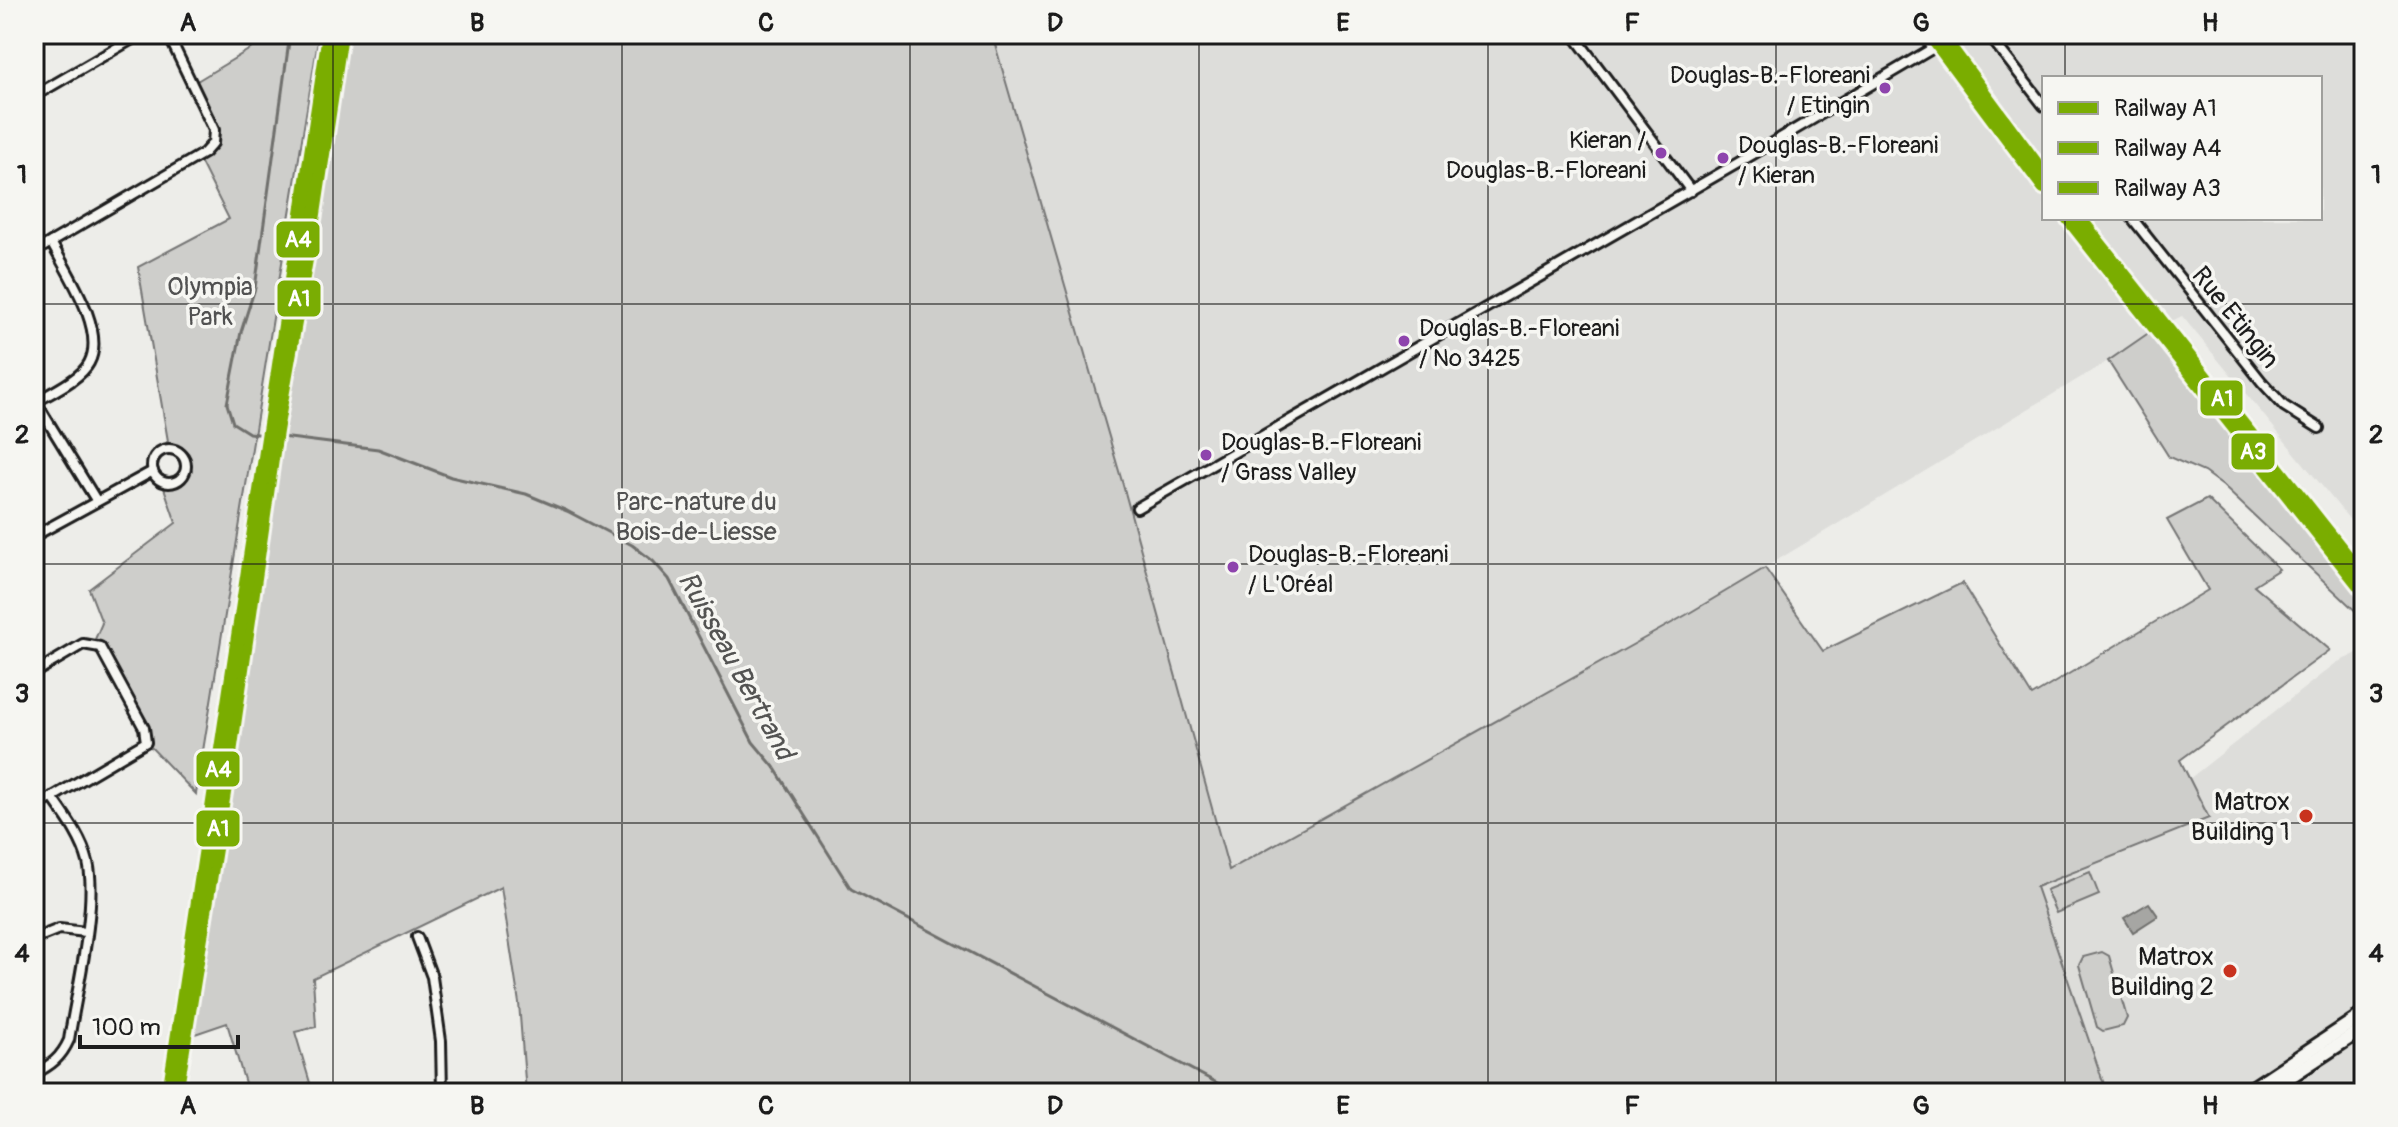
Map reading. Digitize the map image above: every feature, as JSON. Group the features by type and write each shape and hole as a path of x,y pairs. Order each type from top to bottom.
{"street":[{"path":"34,96 141,34"},
{"path":"34,252 204,153 213,143 214,130 168,34"},
{"path":"1573,34 1691,191"},
{"path":"1137,508 1691,191 1957,34"},
{"path":"1988,34 2042,103"},
{"name":"Rue Etingin","path":"2134,220 2262,382 2284,406 2319,428"},
{"path":"51,242 90,317 92,349 89,363 76,376 35,402 96,500"},
{"path":"163,450 177,451 186,462 185,473 175,482 162,482 153,471 153,461 163,450"},
{"path":"34,536 153,471"},
{"path":"34,673 83,644 100,647 144,728 146,742 34,808"},
{"path":"34,1074 53,1064 63,1054 69,1040 91,881 87,860 71,824 52,797"},
{"path":"34,939 59,929 86,932"},
{"path":"417,937 432,977 441,1041 442,1093"},
{"path":"2245,1093 2364,1014"},
{"path":"2265,1093 2364,1028"}],"shaded area":[{"path":"990,34 2364,34 2364,537 2182,316 2150,332 2108,361 1686,615 1229,870"},
{"path":"2364,650 2364,1093 2106,1093 2034,889 2209,819 2184,783 2336,663"},
{"path":"2149,903 2158,916 2133,932 2124,918"}],"green space":[{"name":"Olympia Park","path":"256,34 319,34 196,794 146,742 144,728 104,653 93,644 102,623 89,589 176,523 162,482 182,478 186,470 185,462 175,450 166,450 155,456 168,441 138,267 229,219 198,157 213,143 215,127 192,84 260,43"},
{"name":"Parc-nature du Bois-de-Liesse","path":"348,34 992,34 1123,485 1229,870 1765,568 1823,651 1962,583 2032,696 2208,590 2167,520 2207,499 2279,569 2254,585 2330,650 2180,760 2209,818 2036,887 2107,1093 526,1093 519,1003 501,887 313,978 316,1027 295,1032 313,1093 248,1093 227,1023 192,1035 271,493"},
{"path":"2150,332 2180,366 2189,382 2196,383 2215,406 2213,409 2364,599 2364,619 2223,486 2204,472 2169,457 2108,361"},
{"path":"2090,872 2099,895 2056,913 2046,890"},
{"path":"2102,952 2109,956 2127,1018 2123,1026 2103,1031 2097,1027 2079,965 2083,957"}],"waterway":[{"name":"Ruisseau Bertrand","path":"290,34 255,288 241,332 227,404 233,423 249,433 378,449 451,477 526,494 567,511 632,545 653,561 669,579 753,742 774,767 851,889 1236,1093"}],"rail line":[{"name":"A4","path":"169,1093 329,34"},
{"name":"A1","path":"176,1093 227,774 276,431 314,214 341,34"},
{"name":"A3","path":"1930,34 2042,184"},
{"name":"A1","path":"1940,34 2042,172"},
{"name":"A3","path":"2070,220 2364,591"},
{"name":"A1","path":"2081,220 2364,578"}],"place":[{"name":"Douglas-B.-Floreani / Etingin","path":"1885,88"},
{"name":"Kieran / Douglas-B.-Floreani","path":"1661,153"},
{"name":"Douglas-B.-Floreani / Kieran","path":"1723,158"},
{"name":"Douglas-B.-Floreani / No 3425","path":"1404,341"},
{"name":"Douglas-B.-Floreani / Grass Valley","path":"1206,455"},
{"name":"Douglas-B.-Floreani / L'Oréal","path":"1233,567"},
{"name":"Matrox Building 1","path":"2306,816"},
{"name":"Matrox Building 2","path":"2230,971"}]}
